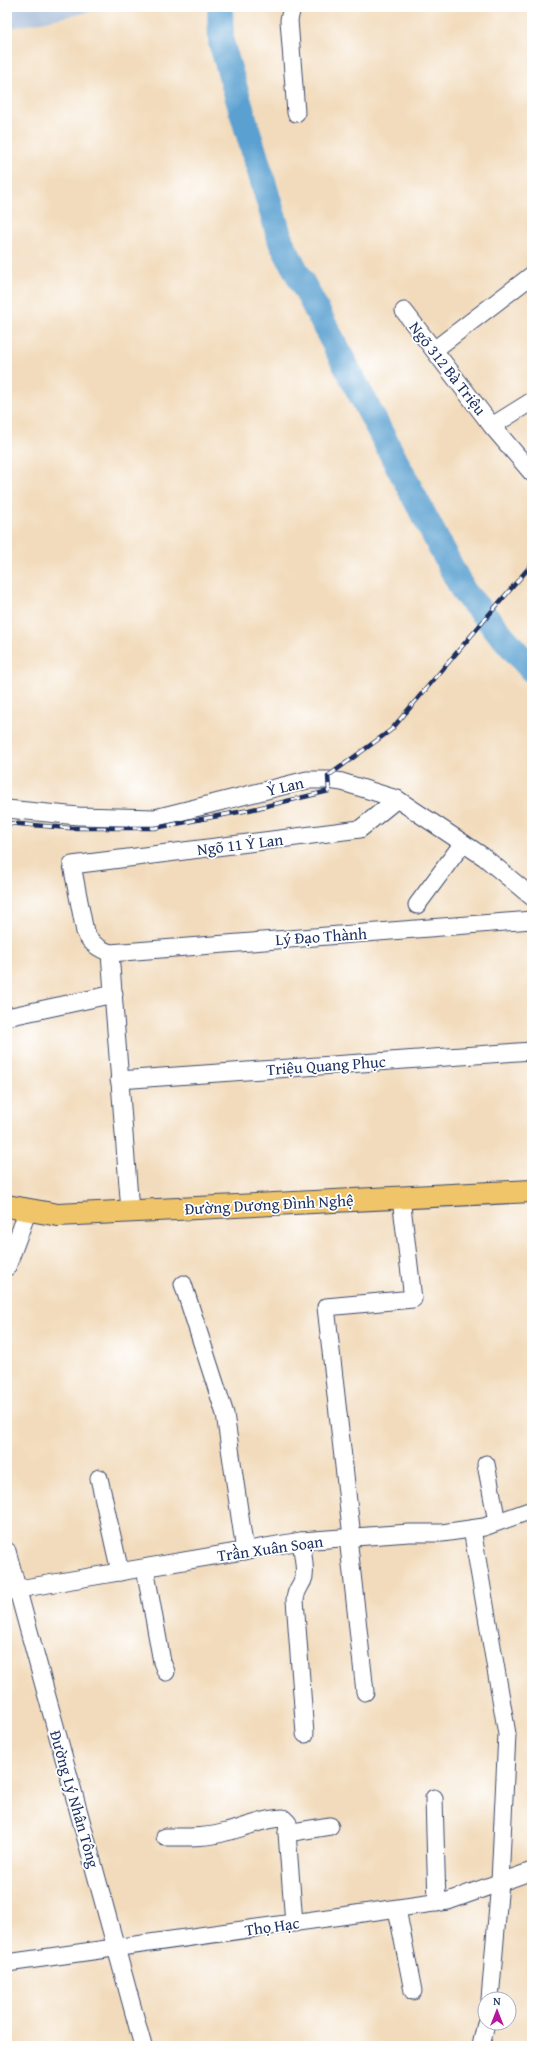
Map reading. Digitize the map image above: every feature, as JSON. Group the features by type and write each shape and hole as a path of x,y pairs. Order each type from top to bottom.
{"main road":[{"name":"Đường Dương Đình Nghệ","path":"7,1206 58,1215 532,1191"}],"street":[{"path":"292,7 289,20 296,113"},
{"path":"434,350 532,275"},
{"name":"Ngõ 312 Bà Triệu","path":"404,311 492,426 532,473"},
{"name":"Ngõ 312 Bà Triệu","path":"492,426 532,402"},
{"name":"Ỷ Lan","path":"7,808 78,816 155,818 307,780 342,782 397,799 484,857 532,897"},
{"name":"Ngõ 11 Ỷ Lan","path":"110,953 96,947 89,941 85,932 72,865 360,829 397,799"},
{"path":"417,905 463,843"},
{"name":"Lý Đạo Thành","path":"110,953 532,920"},
{"path":"110,953 130,1211"},
{"path":"7,1017 114,994"},
{"name":"Triệu Quang Phục","path":"119,1080 532,1051"},
{"path":"365,1692 326,1307 413,1299 401,1198"},
{"path":"7,1267 28,1210"},
{"path":"183,1284 225,1414 245,1551"},
{"path":"486,1464 497,1522"},
{"path":"99,1478 120,1572"},
{"name":"Trần Xuân Soạn","path":"12,1590 300,1541 409,1533 442,1533 472,1529 532,1510"},
{"path":"472,1529 507,1734 500,1882 491,1991"},
{"path":"300,1541 304,1579 296,1590 295,1600 305,1734"},
{"name":"Đường Lý Nhân Tông","path":"7,1551 12,1590 143,2046"},
{"path":"145,1568 162,1662 166,1672"},
{"path":"434,1798 437,1903"},
{"path":"165,1837 200,1837 224,1833 274,1818 283,1818 288,1823 287,1833 294,1923"},
{"path":"287,1833 330,1826"},
{"name":"Thọ Hạc","path":"7,1963 53,1958 437,1903 448,1901 532,1871"},
{"path":"397,1909 413,1991"},
{"path":"481,2046 484,2031"}],"shaded area":[{"path":"7,7 113,7 7,29"}],"waterway":[{"path":"220,7 221,42 281,242 464,592 532,670"}],"railway":[{"path":"7,823 69,828 155,828 249,810 329,791 328,776 391,730 532,564"}]}
